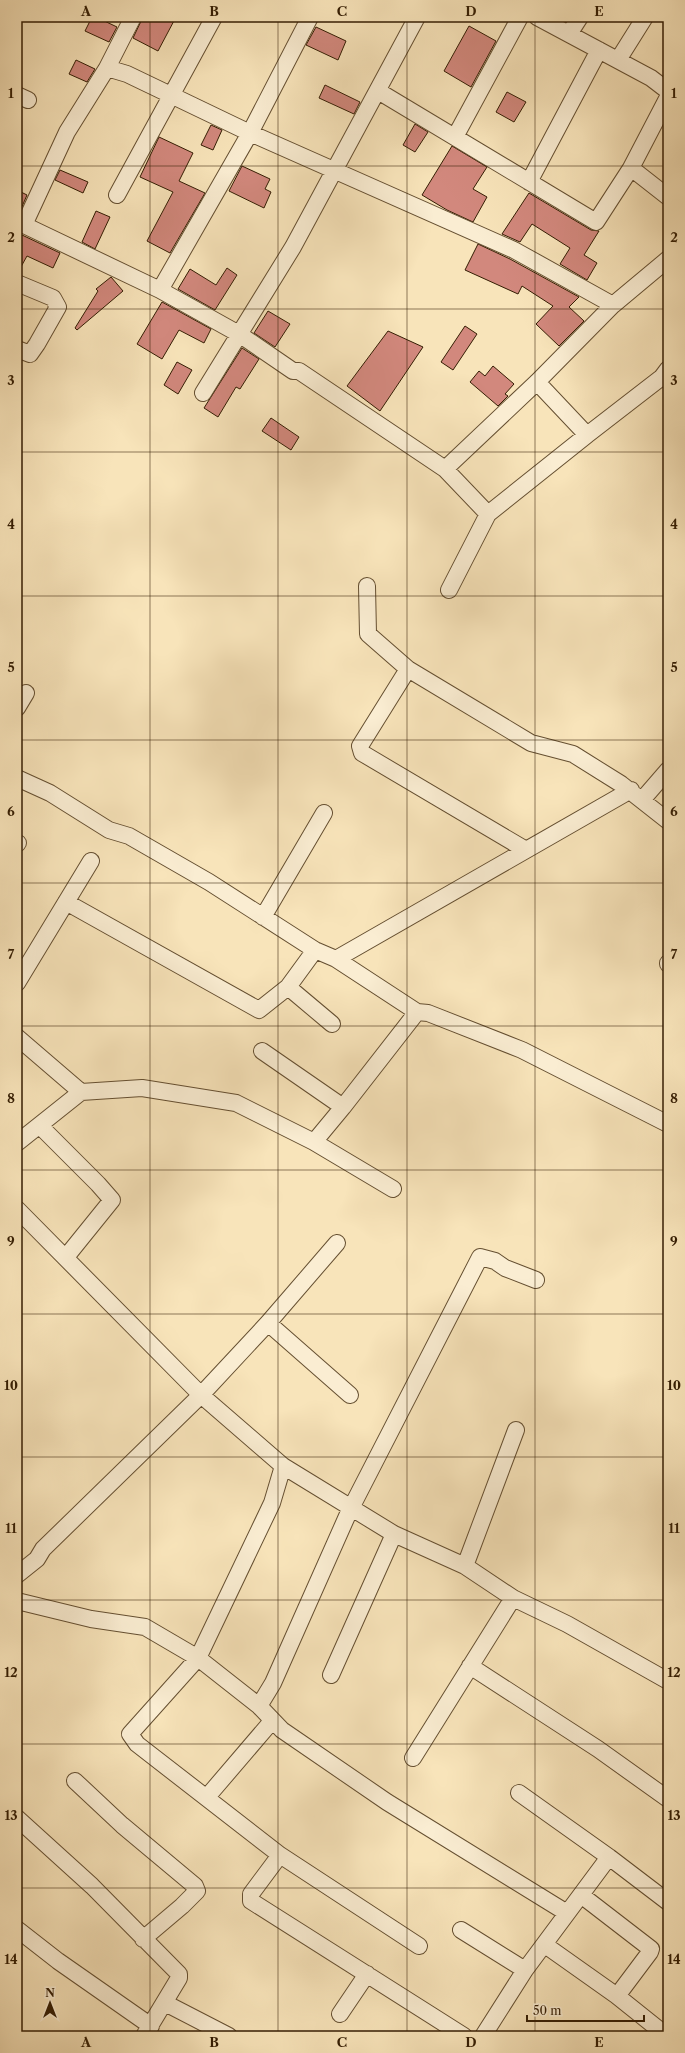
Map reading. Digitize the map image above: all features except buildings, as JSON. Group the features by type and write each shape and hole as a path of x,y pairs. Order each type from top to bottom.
{"street":[{"path":"134,17 107,68 67,132 24,225 160,290 239,334 294,371 299,371 445,468 488,514"},
{"path":"117,195 214,17"},
{"path":"160,290 250,133 310,17"},
{"path":"203,393 294,247 417,17"},
{"path":"455,137 520,17"},
{"path":"537,17 650,78 668,91"},
{"path":"569,34 580,17"},
{"path":"618,60 645,17"},
{"path":"529,182 599,50"},
{"path":"107,68 127,74 170,96 250,133 514,250 613,305"},
{"path":"378,91 596,222 631,168 668,97"},
{"path":"631,168 668,197"},
{"path":"445,468 537,382 613,305 668,259"},
{"path":"17,282 53,298 58,307 38,344 30,354 17,349"},
{"path":"449,590 488,514 662,377 668,369"},
{"path":"537,382 587,435"},
{"path":"367,586 368,634 408,669 531,743 573,754 634,794 668,821"},
{"path":"408,669 360,746 362,753 526,850"},
{"path":"17,708 26,693"},
{"path":"336,959 526,850 634,794 668,770"},
{"path":"17,778 50,793 109,830 129,836 209,882 315,950 336,959 417,1012 428,1013 522,1050 668,1124"},
{"path":"263,917 324,813"},
{"path":"17,983 92,861"},
{"path":"66,902 259,1010 288,987 315,950"},
{"path":"288,987 332,1024"},
{"path":"314,1142 417,1012"},
{"path":"17,1037 81,1092"},
{"path":"262,1051 343,1107"},
{"path":"17,1143 81,1092 142,1088 236,1103 314,1142 393,1189"},
{"path":"40,1126 112,1200 66,1257"},
{"path":"17,1209 201,1395 284,1466 394,1534 465,1566 514,1598 567,1624 668,1681"},
{"path":"17,1576 37,1559 43,1549 201,1395 268,1323 337,1243"},
{"path":"259,1706 273,1683 352,1508 480,1257 495,1260 505,1268 536,1280"},
{"path":"268,1323 350,1395"},
{"path":"465,1566 516,1430"},
{"path":"284,1466 272,1503 198,1658 130,1734 137,1744 280,1855 419,1946"},
{"path":"331,1675 394,1534"},
{"path":"413,1758 514,1598"},
{"path":"17,1601 91,1619 145,1626 198,1658 259,1706 272,1721 387,1802 567,1913"},
{"path":"470,1666 598,1749 668,1799"},
{"path":"207,1797 272,1721"},
{"path":"75,1781 122,1824 195,1886 196,1891 182,1906 143,1938"},
{"path":"519,1793 609,1857 668,1902"},
{"path":"17,1818 92,1886 179,1974 179,1978 166,2003 148,2031 17,1929"},
{"path":"280,1855 251,1894 251,1901 464,2036"},
{"path":"483,2036 525,1970 609,1857"},
{"path":"580,1895 651,1949 617,1996"},
{"path":"461,1930 525,1970"},
{"path":"545,1945 617,1996 666,2036"},
{"path":"340,2014 367,1974"},
{"path":"166,2003 229,2036"}]}
